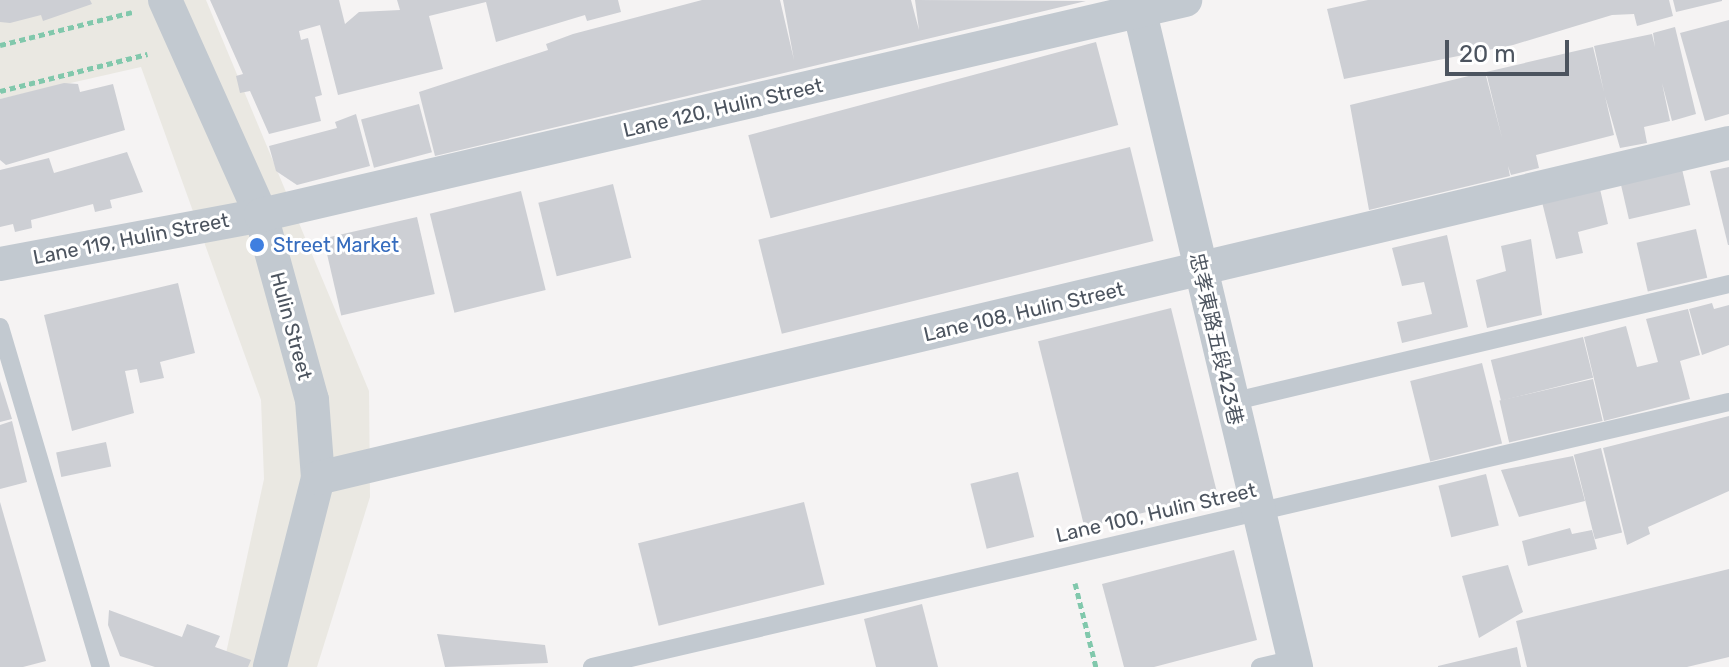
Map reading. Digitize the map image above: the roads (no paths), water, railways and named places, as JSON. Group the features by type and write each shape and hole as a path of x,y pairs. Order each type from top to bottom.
{"street":[{"name":"Lane 120, Hulin Street","path":"261,215 1138,5 1185,0"},
{"name":"Hulin Street","path":"166,2 261,215 312,400 318,478 270,667"},
{"name":"忠孝東路五段423巷","path":"1138,5 1256,513 1295,663"},
{"name":"Lane 108, Hulin Street","path":"318,478 1729,143"},
{"name":"Lane 119, Hulin Street","path":"0,264 261,215"}],"lane":[{"path":"1231,402 1729,284"},
{"path":"0,327 101,667"},
{"name":"Lane 100, Hulin Street","path":"592,667 1729,402"},
{"path":"1260,667 1295,663"}],"place":[{"name":"Street Market","path":"257,245"}]}
